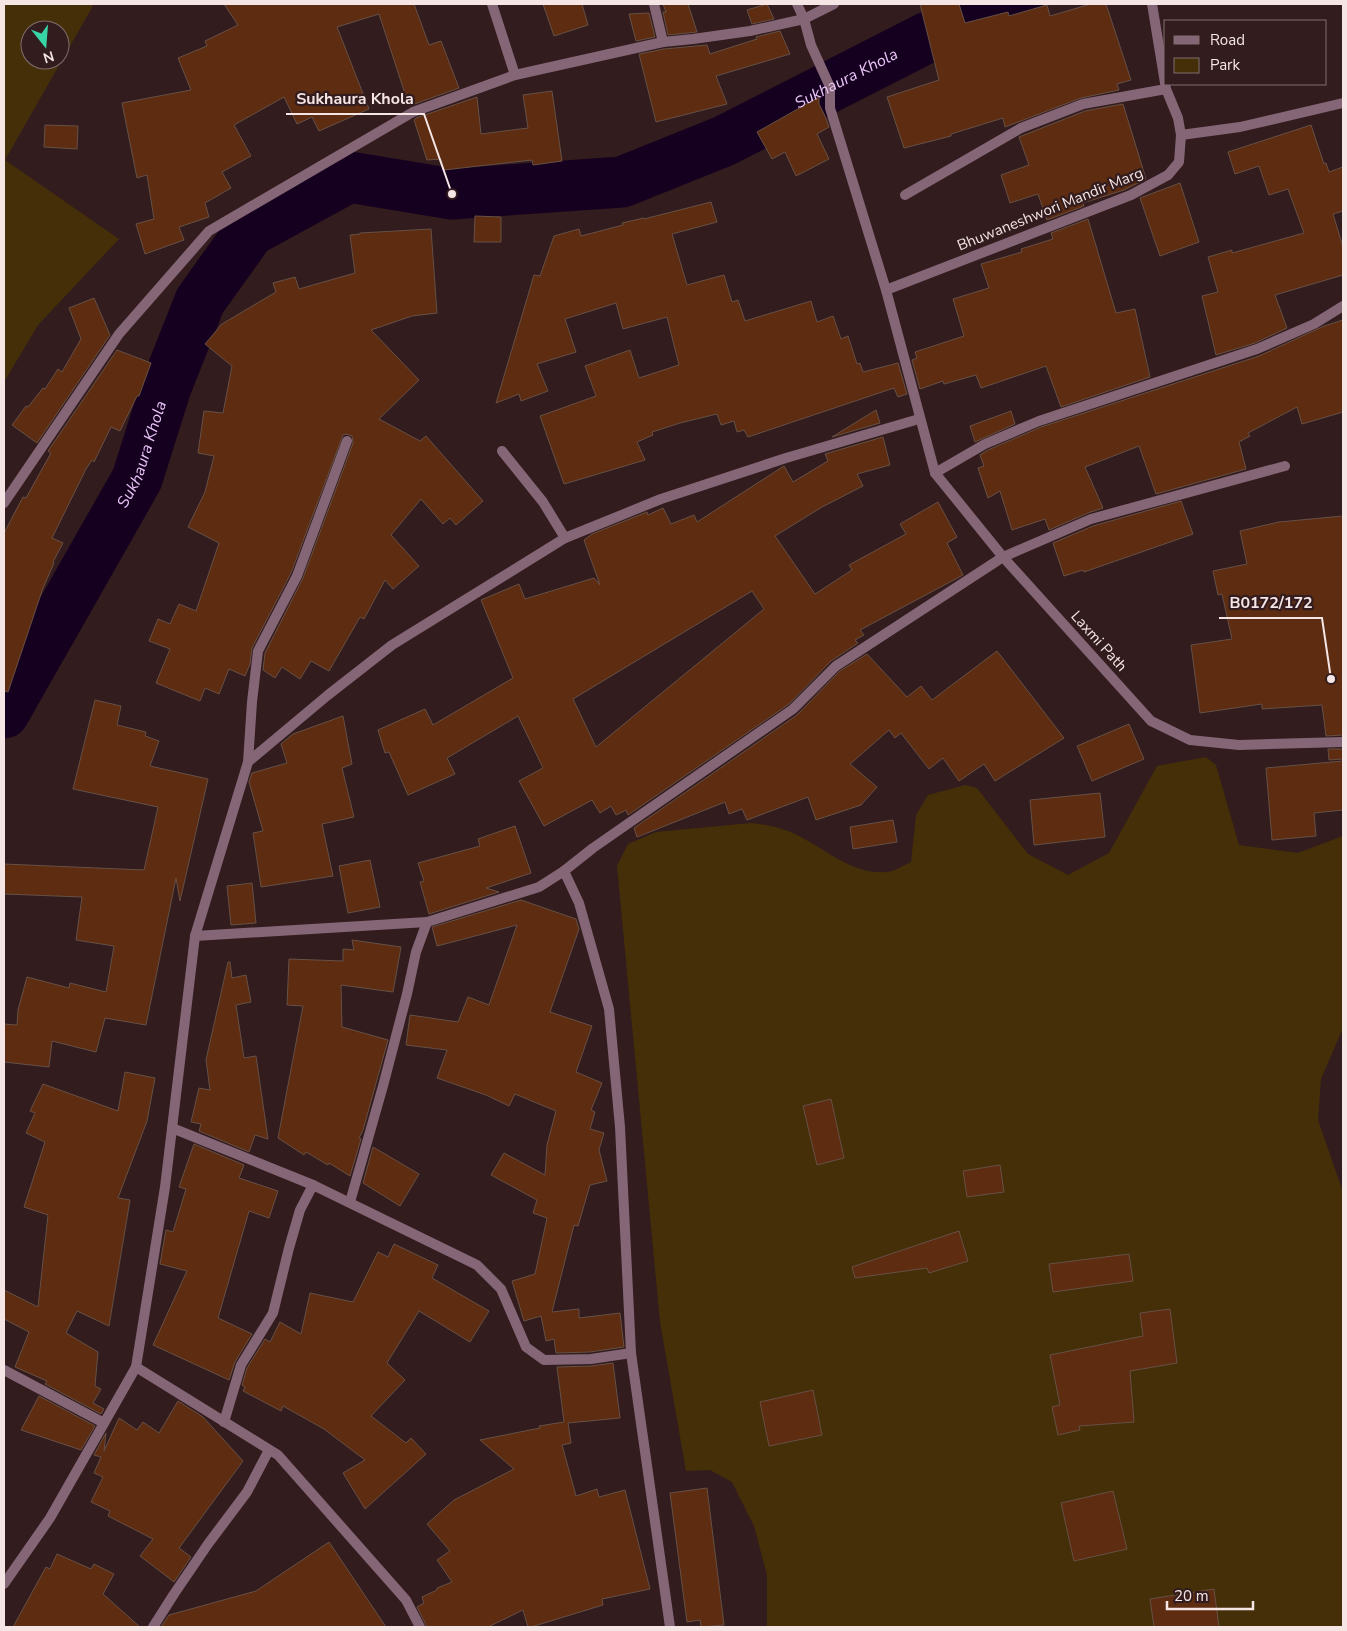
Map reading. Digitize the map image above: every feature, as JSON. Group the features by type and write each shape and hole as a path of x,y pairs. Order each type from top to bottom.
{"street":[{"path":"492,4 515,75"},
{"path":"654,4 663,42"},
{"name":"Laxmi Path","path":"797,4 804,19 811,45 830,86 830,108 886,290 935,473 1003,557 1151,721 1190,740 1239,745 1343,742"},
{"path":"4,503 119,334 209,231 413,112 515,75 663,42 693,40 750,31 804,19 834,4"},
{"name":"Bhuwaneshwori Mandir Marg","path":"1152,4 1164,77"},
{"name":"Bhuwaneshwori Mandir Marg","path":"886,290 1132,195 1168,175 1179,162 1181,135 1178,118 1165,85"},
{"path":"905,195 1021,128 1083,104 1166,89"},
{"path":"1181,135 1240,127 1343,103"},
{"path":"935,473 985,444 1039,421 1257,349 1314,324 1343,306"},
{"path":"248,762 328,695 392,645 566,538 661,500 786,458 920,419"},
{"path":"4,1584 50,1518 136,1368 165,1187 195,936 248,762 258,651 297,576 347,441"},
{"path":"502,451 543,502 566,538"},
{"path":"195,936 427,922 539,887 564,871 592,848 793,709 836,666 1003,557 1091,520 1285,466"},
{"path":"564,871 579,903 609,1009 620,1127 631,1354 670,1627"},
{"path":"350,1202 407,994 416,952 427,922"},
{"path":"172,1128 313,1185 478,1265 501,1289 526,1347 544,1360 591,1359 631,1354"},
{"path":"224,1422 241,1365 273,1313 300,1210 313,1185"},
{"path":"136,1368 278,1455 406,1600 420,1627"},
{"path":"4,1370 104,1423"},
{"path":"153,1627 203,1551 248,1492 269,1450"}],"green space":[{"path":"4,4 94,4 70,46 70,20 20,20 20,70 56,70 5,160 119,239 38,325 4,382"},
{"path":"1206,757 1216,765 1239,845 1298,853 1343,836 1343,1028 1321,1079 1318,1120 1343,1192 1343,1627 765,1627 767,1625 767,1575 754,1526 732,1482 710,1470 686,1471 660,1322 617,866 628,844 656,832 756,823 788,831 847,864 860,869 873,872 889,872 911,862 916,815 928,795 965,785 977,788 1028,854 1068,875 1109,853 1157,766"}],"building":[{"path":"224,4 414,4 429,45 441,41 459,88 409,106 379,14 337,27 369,109 319,131 312,117 297,124 284,97 234,125 251,156 222,172 231,188 205,203 209,217 179,227 184,240 145,254 136,224 154,219 147,175 137,178 122,103 191,90 178,58 207,46 205,41 238,25"},
{"path":"543,4 582,4 588,25 554,36"},
{"path":"663,4 688,4 697,32 668,35 663,12 666,12"},
{"path":"767,4 774,19 752,24 747,10"},
{"path":"920,4 959,4 965,23 1008,12 1009,16 1047,5 1050,16 1091,4 1106,4 1131,80 1117,84 1119,90 1081,98 1005,127 1003,118 951,134 951,136 904,148 887,97 939,80"},
{"path":"649,13 655,37 636,41 629,14"},
{"path":"780,31 790,54 716,76 727,104 656,122 639,54 664,49 707,45 710,54 757,39 756,37"},
{"path":"552,91 562,161 533,165 532,160 444,170 441,159 427,160 414,120 416,118 477,97 481,134 528,128 523,95"},
{"path":"819,97 819,104 829,127 817,134 829,159 796,176 785,152 772,159 757,132"},
{"path":"1123,104 1146,179 1124,190 1083,203 1084,206 1047,220 1038,194 1010,203 1001,175 1029,165 1019,137 1085,111"},
{"path":"45,125 78,126 77,149 44,147"},
{"path":"1311,125 1324,164 1326,163 1329,172 1343,167 1343,211 1333,214 1343,247 1343,275 1275,295 1287,328 1255,343 1216,355 1202,296 1218,292 1208,257 1232,250 1232,253 1304,233 1288,189 1269,195 1259,166 1235,174 1228,152"},
{"path":"1180,183 1199,242 1160,256 1140,198"},
{"path":"711,202 717,222 672,234 687,285 724,275 732,302 738,300 745,321 811,301 817,322 833,316 841,339 848,336 857,364 860,363 863,372 898,363 907,394 898,397 894,388 748,437 744,430 737,432 734,421 721,425 717,414 680,423 652,432 653,435 637,442 645,460 564,484 540,416 596,396 585,366 630,350 639,378 679,365 667,317 623,329 616,303 565,319 576,352 537,364 548,391 521,401 519,394 496,403 534,275 540,276 554,236 579,229 581,236 623,225 622,223"},
{"path":"475,216 501,217 501,242 474,242"},
{"path":"1088,219 1116,313 1135,309 1150,377 1061,407 1046,366 981,388 976,375 944,384 943,381 920,389 912,360 917,358 915,352 964,336 953,299 989,288 981,264 1022,252 1021,249 1053,239 1051,233"},
{"path":"431,229 437,313 412,316 371,330 419,380 379,419 420,441 426,436 483,501 456,525 450,518 443,524 421,499 391,535 419,566 393,589 385,580 364,619 360,617 329,671 311,661 300,679 282,667 275,678 263,670 265,653 303,578 353,443 352,436 343,435 291,573 252,648 250,664 245,676 229,669 219,694 205,688 200,701 156,683 170,649 149,641 158,619 170,624 179,604 196,611 219,543 188,527 205,492 214,456 198,453 204,411 223,413 232,366 205,344 222,324 276,292 273,283 295,277 299,289 355,273 350,235"},
{"path":"94,298 110,335 37,443 12,425 26,406 28,407 43,388 45,389 58,369 62,372 81,339 69,308"},
{"path":"1343,320 1343,412 1302,424 1297,407 1248,433 1250,436 1239,442 1246,469 1156,494 1139,446 1085,467 1103,508 1049,530 1045,519 1012,530 1000,491 988,498 978,468 984,466 980,455 988,450 1041,427 1259,356 1324,326"},
{"path":"117,350 151,363 139,396 137,396 120,431 111,427 94,462 92,460 86,469 52,538 63,543 43,588 8,692 4,691 4,533 23,497 26,498 51,453 48,451"},
{"path":"876,410 880,423 832,437"},
{"path":"1011,411 1015,424 975,442 970,426"},
{"path":"883,437 890,465 857,474 863,486 822,507 775,536 815,594 852,570 849,565 906,534 900,524 938,502 957,537 947,543 963,575 860,630 864,635 855,640 858,643 831,661 789,704 628,815 626,810 616,815 611,806 600,813 592,800 544,826 519,781 543,768 518,716 447,758 455,774 408,795 389,752 385,753 378,730 425,709 433,725 513,678 481,600 519,584 525,599 594,578 600,585 584,540 592,534 647,512 648,515 663,508 671,524 694,515 697,522 784,466 793,482 828,461 825,454","holes":["752,591 764,609 596,747 573,699"]},
{"path":"1181,501 1193,534 1084,572 1083,570 1064,576 1053,543 1093,526"},
{"path":"1343,516 1343,735 1326,736 1322,705 1262,709 1262,704 1200,713 1191,645 1232,639 1222,594 1218,595 1213,571 1247,564 1240,531 1279,522"},
{"path":"997,651 1064,738 995,781 984,764 959,781 943,758 929,769 901,733 895,738 889,730 850,764 877,787 861,805 816,820 808,797 747,820 742,809 729,814 725,802 637,837 634,828 797,715 840,671 867,654 907,697 921,686 932,700"},
{"path":"95,700 121,706 117,725 146,732 145,736 159,741 150,766 208,779 180,901 176,878 146,1025 105,1018 96,1052 52,1041 49,1067 4,1062 4,1024 17,1025 18,1010 27,977 69,988 70,983 106,992 114,946 76,940 82,897 4,894 4,864 144,870 158,807 73,789"},
{"path":"343,716 352,764 342,768 354,817 322,824 333,876 261,887 253,833 263,831 249,782 252,773 287,763 281,744 293,734"},
{"path":"1129,724 1144,759 1092,781 1077,746"},
{"path":"1328,749 1343,749 1343,759 1329,760"},
{"path":"1343,761 1343,810 1314,813 1316,836 1272,840 1266,768"},
{"path":"1100,793 1105,837 1034,845 1030,800"},
{"path":"893,820 897,842 853,849 850,827"},
{"path":"515,826 531,873 486,888 499,892 429,914 420,882 424,881 418,863 480,846 478,839"},
{"path":"370,860 380,907 348,913 339,866"},
{"path":"252,883 256,923 231,925 227,886"},
{"path":"521,900 576,919 579,929 550,1012 592,1026 576,1072 602,1083 591,1110 595,1112 590,1129 604,1133 599,1150 607,1181 590,1185 578,1226 574,1225 552,1312 579,1309 579,1318 620,1313 624,1347 590,1352 556,1353 554,1339 546,1341 541,1316 524,1321 512,1281 535,1274 547,1218 533,1213 537,1200 491,1175 504,1153 545,1175 547,1145 556,1111 515,1094 509,1106 486,1095 437,1078 447,1050 406,1045 410,1015 458,1022 468,997 489,1005 517,925 437,946 432,927"},
{"path":"352,940 401,947 393,992 341,985 342,1027 388,1040 363,1130 359,1138 361,1139 350,1176 306,1152 304,1155 278,1138 303,1006 287,1005 289,959 343,961 343,949 354,950"},
{"path":"228,962 230,962 232,978 246,975 251,1002 236,1005 244,1058 256,1056 268,1139 255,1135 249,1152 199,1131 201,1124 191,1122 199,1088 210,1090 206,1060"},
{"path":"125,1072 155,1078 147,1121 118,1198 130,1200 109,1326 77,1311 66,1333 98,1352 95,1386 101,1389 93,1403 104,1409 101,1414 45,1384 47,1381 15,1367 29,1332 4,1319 4,1290 38,1307 48,1215 24,1207 45,1142 26,1133 35,1113 30,1111 43,1084 118,1111"},
{"path":"831,1099 844,1158 817,1165 803,1106"},
{"path":"194,1144 244,1165 239,1178 278,1191 269,1218 249,1211 218,1318 252,1334 235,1362 229,1380 153,1345 187,1271 160,1264 166,1230 173,1232 186,1189 179,1187"},
{"path":"373,1147 419,1174 400,1206 363,1183"},
{"path":"1000,1165 1004,1192 967,1197 963,1171"},
{"path":"959,1231 968,1261 929,1273 927,1268 855,1278 852,1267"},
{"path":"394,1244 438,1265 432,1278 489,1311 470,1342 419,1311 387,1363 405,1380 371,1416 406,1443 411,1438 426,1454 365,1509 343,1473 365,1460 324,1429 283,1406 281,1411 243,1391 245,1387 242,1385 247,1368 265,1339 270,1342 280,1322 301,1334 310,1293 353,1302 378,1252 388,1257"},
{"path":"1129,1254 1133,1281 1053,1292 1049,1264"},
{"path":"1170,1309 1177,1363 1130,1371 1134,1422 1079,1426 1080,1430 1058,1435 1052,1407 1060,1405 1050,1355 1143,1336 1140,1313"},
{"path":"613,1363 620,1418 568,1423 571,1443 562,1445 576,1496 597,1489 599,1497 625,1490 650,1589 602,1599 603,1605 531,1627 528,1627 523,1610 488,1627 427,1627 417,1607 424,1603 422,1597 452,1582 437,1560 450,1551 427,1524 454,1500 514,1469 480,1440 564,1422 557,1367"},
{"path":"813,1390 822,1435 769,1446 760,1402"},
{"path":"39,1396 95,1426 81,1450 21,1430"},
{"path":"178,1401 203,1417 243,1461 179,1548 191,1557 174,1582 140,1556 153,1539 108,1516 110,1511 91,1502 103,1477 94,1473 101,1457 94,1455 106,1433 104,1451 119,1418 137,1430 143,1422 159,1433"},
{"path":"707,1488 724,1625 701,1627 700,1620 687,1622 670,1493"},
{"path":"1113,1491 1127,1549 1074,1561 1061,1503"},
{"path":"329,1542 386,1627 161,1627 169,1615 256,1591"},
{"path":"57,1554 91,1569 94,1564 114,1574 103,1594 140,1627 13,1627 46,1567 50,1569"},
{"path":"1214,1589 1219,1627 1154,1627 1150,1599"}],"waterway":[{"name":"Sukhaura Khola","path":"4,713 137,479 166,387 200,301 250,231 349,177 452,194 622,182 724,141 926,38 1018,4"}],"place":[{"name":"Sukhaura Khola","path":"452,194"},
{"name":"B0172/172","path":"1331,679"}]}
